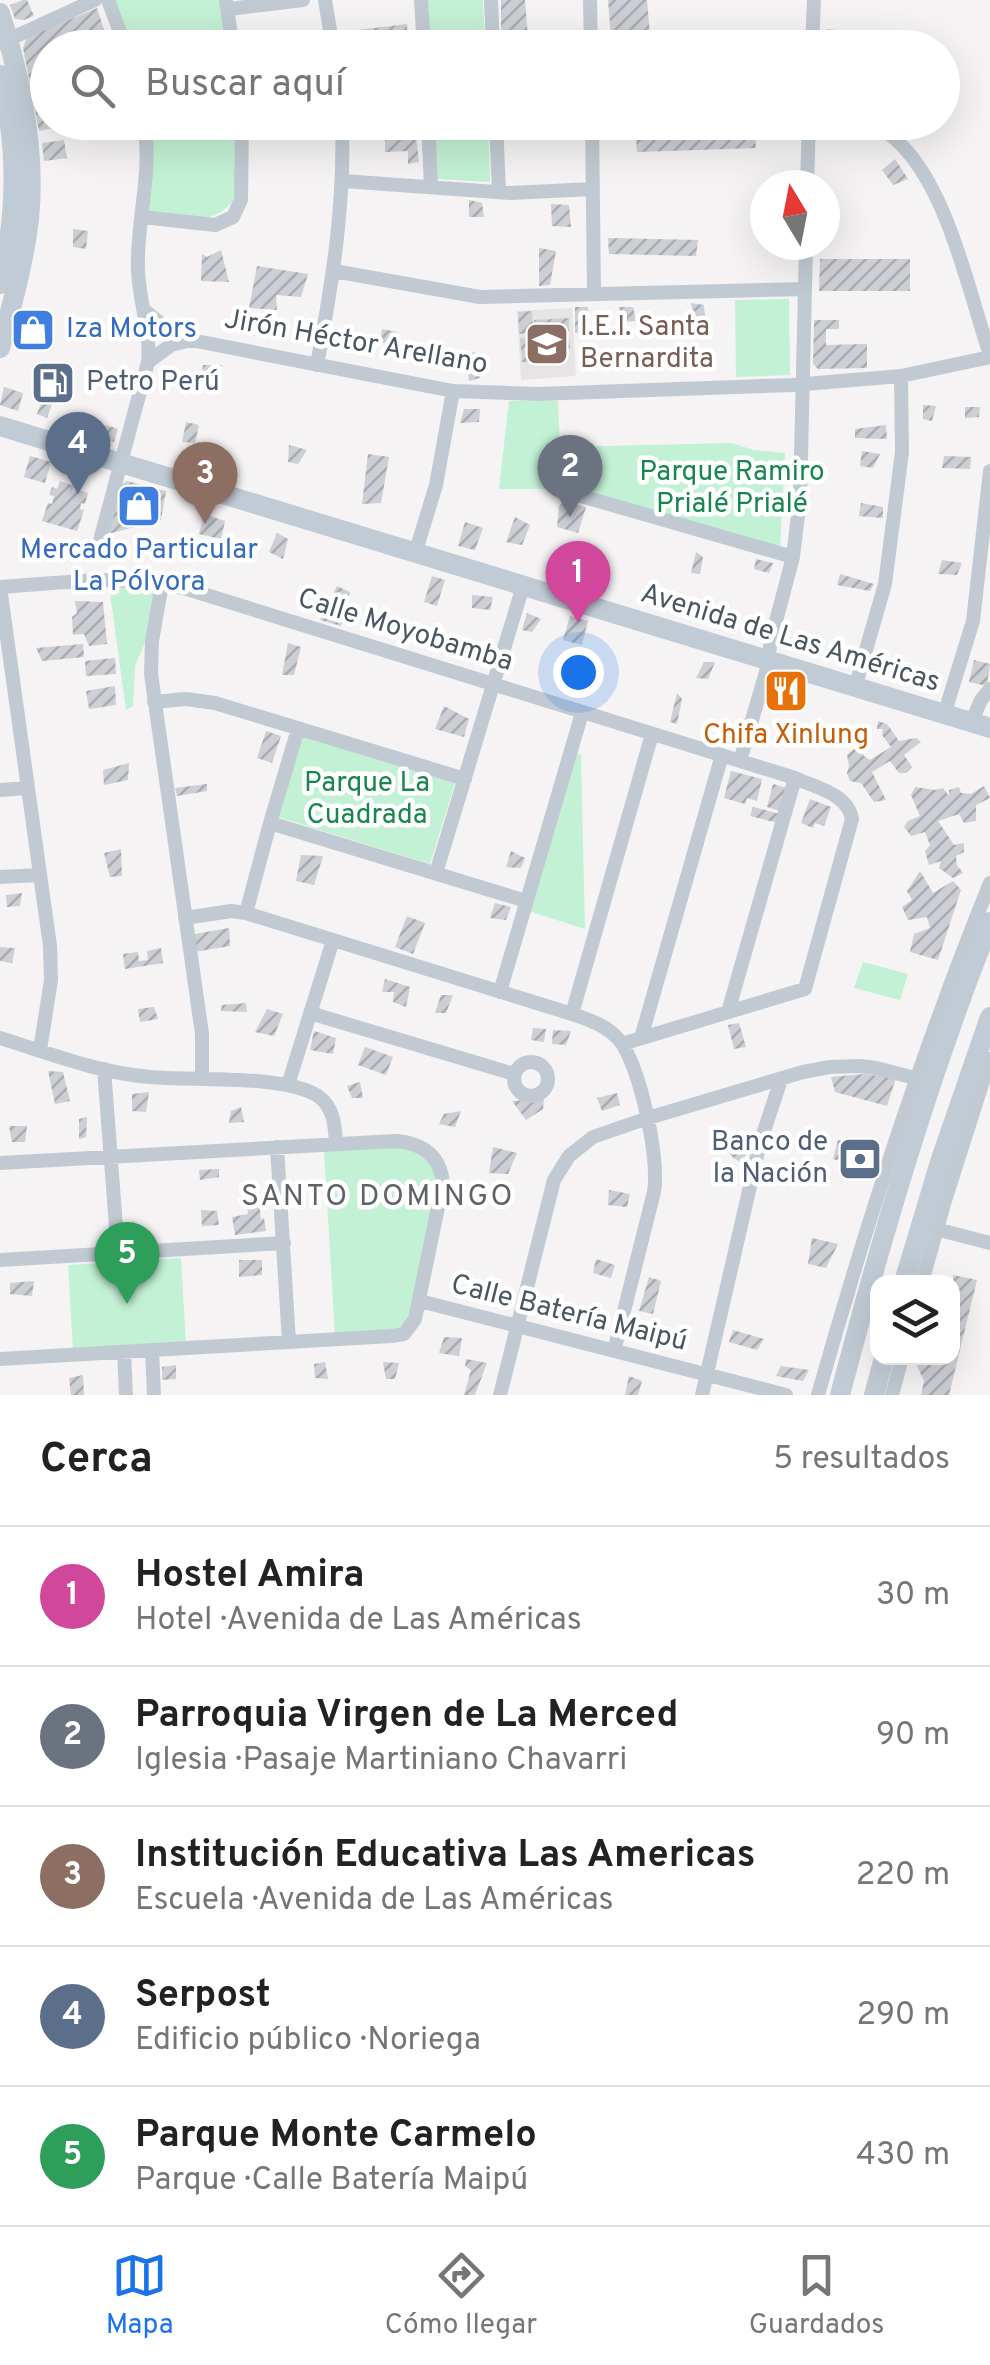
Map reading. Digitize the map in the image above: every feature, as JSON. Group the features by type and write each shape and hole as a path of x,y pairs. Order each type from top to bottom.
{"main road":[{"path":"0,14 22,99 28,142 29,215 20,272 0,348"},
{"path":"0,75 12,160 14,211 0,284"},
{"name":"Avenida de Las Américas","path":"0,426 980,725"},
{"path":"840,1395 924,1080 988,930"},
{"path":"907,1275 978,1089 990,1017"},
{"path":"874,1395 882,1365"}],"street":[{"path":"4,41 95,0"},
{"path":"108,0 119,30"},
{"path":"231,30 228,4 303,0"},
{"path":"324,0 329,30"},
{"path":"422,0 423,30"},
{"path":"491,0 492,30"},
{"path":"590,0 591,30"},
{"path":"813,30 814,0"},
{"path":"99,544 150,346 138,270 148,159 146,140"},
{"path":"142,217 216,225 233,217 241,200 242,140"},
{"path":"317,365 334,271 343,181 342,140"},
{"path":"429,140 431,187"},
{"path":"497,140 500,192"},
{"path":"592,140 594,294"},
{"path":"808,170 809,140"},
{"path":"896,140 929,182 952,230 990,356"},
{"path":"343,181 500,192 593,189"},
{"path":"740,760 793,557 800,498 806,260"},
{"path":"334,271 480,297 805,290"},
{"name":"Jirón Héctor Arellano","path":"145,311 191,340 453,391 538,394 736,389 901,376 990,356"},
{"name":"Jirón Héctor Arellano","path":"148,362 171,345 191,340"},
{"path":"855,688 884,584 902,452 901,376"},
{"path":"415,554 439,473 453,391"},
{"path":"944,715 973,621 990,471"},
{"path":"566,492 793,557"},
{"name":"Calle Moyobamba","path":"0,587 119,581 162,584 740,760 796,778 844,800 852,819 805,988 728,1012"},
{"path":"162,584 152,641 151,674 202,1034 202,1078"},
{"path":"436,874 524,586"},
{"path":"0,587 51,963 40,1050"},
{"path":"980,725 981,700 990,690"},
{"path":"154,702 186,699 214,703 464,779"},
{"path":"500,992 582,713"},
{"path":"246,912 298,729"},
{"path":"572,1014 652,734"},
{"path":"642,1038 722,755"},
{"path":"622,1044 728,1012 796,778"},
{"path":"0,790 28,788"},
{"path":"270,823 526,900"},
{"path":"0,877 40,875"},
{"path":"818,1395 866,1232 924,1080 951,979 990,883"},
{"path":"185,918 246,912 572,1014 602,1026 622,1044 648,1118 656,1182 614,1351"},
{"path":"288,1085 333,940"},
{"path":"310,1013 514,1074"},
{"path":"0,1038 148,1077 288,1085 323,1099 334,1121 336,1144"},
{"path":"978,1089 990,1059"},
{"path":"500,1395 554,1180 576,1149 593,1138 648,1118 803,1072 844,1066 876,1068 924,1080"},
{"path":"104,1068 118,1253"},
{"path":"702,1395 760,1143 780,1080"},
{"path":"742,1090 753,1093 760,1105 760,1143"},
{"path":"0,1163 410,1142 433,1155 443,1182 420,1301"},
{"path":"277,1148 289,1342"},
{"path":"923,1275 928,1227 990,1243"},
{"path":"0,1260 284,1243"},
{"name":"Calle Batería Maipú","path":"0,1360 391,1336 404,1334 415,1319 420,1301 786,1395"},
{"path":"152,1350 154,1395"},
{"path":"124,1352 126,1395"},
{"path":"892,1395 900,1365"}],"shaded area":[{"name":"I.E.I. Santa Bernardita","path":"572,308 576,376 521,380 517,311"}],"green space":[{"path":"114,0 222,0 226,30 126,30"},
{"path":"428,0 483,0 484,30 429,30"},
{"path":"149,140 235,140 237,197 226,208 196,219 148,211"},
{"path":"435,140 489,140 490,182 437,179"},
{"path":"789,299 790,375 736,377 735,300"},
{"name":"Parque Ramiro Prialé Prialé","path":"509,401 558,401 560,447 732,443 785,453 780,549 561,485 560,489 499,489"},
{"path":"109,586 158,588 135,666 133,706 126,710"},
{"name":"Parque La Cuadrada","path":"303,736 455,783 430,864 278,817"},
{"path":"574,753 581,755 585,929 529,911"},
{"path":"863,962 908,974 900,1000 854,988"},
{"path":"412,1148 433,1164 437,1183 412,1311 399,1328 335,1335 324,1151"},
{"path":"181,1258 186,1344 73,1350 68,1265"}],"building":[{"path":"27,0 34,16 15,19 10,5"},
{"path":"501,0 525,0 528,30 501,30"},
{"path":"608,0 647,0 650,30 610,30"},
{"path":"97,8 104,30 44,30"},
{"path":"407,24 407,30 358,30"},
{"path":"30,36 30,84 23,48"},
{"path":"64,140 67,158 44,161 42,143"},
{"path":"385,140 416,140 419,162 408,164 408,151 385,152"},
{"path":"636,140 756,140 756,148 637,152"},
{"path":"895,159 908,179 893,185 882,170"},
{"path":"469,200 482,203 484,217 469,217"},
{"path":"551,204 569,205 571,227 552,226"},
{"path":"73,229 88,231 86,249 73,247"},
{"path":"608,238 698,240 696,256 609,254"},
{"path":"539,248 556,251 550,285 539,286"},
{"path":"221,250 229,282 201,281 202,254 207,257"},
{"path":"910,259 910,291 819,291 820,260"},
{"path":"257,266 308,274 301,297 276,295 277,310 249,308"},
{"path":"691,303 704,305 705,320 694,321"},
{"path":"575,307 588,307 589,332 575,333"},
{"path":"619,307 633,307 636,321 622,322"},
{"path":"532,311 533,333 519,334 518,312"},
{"name":"Iza Motors","path":"25,316 48,324 41,344 18,336"},
{"path":"569,318 569,331 558,332 558,338 569,337 570,349 548,351 545,334 535,334 534,320"},
{"path":"814,320 839,320 839,329 826,329 826,345 867,344 867,368 818,369 813,364"},
{"path":"382,329 397,332 394,345 380,342"},
{"path":"537,337 539,361 522,362 520,338"},
{"path":"592,345 591,363 582,364 578,346"},
{"path":"665,351 664,369 653,371 652,352"},
{"path":"465,352 479,353 480,378 469,381"},
{"path":"203,365 222,365 214,391 200,390"},
{"path":"4,387 23,393 18,411 0,405"},
{"path":"45,392 55,396 47,418 37,414"},
{"path":"923,405 936,406 932,421 923,419"},
{"path":"965,407 980,407 979,417 965,418"},
{"path":"464,409 480,409 479,422 460,423"},
{"path":"186,422 199,425 195,443 182,442"},
{"path":"106,425 118,429 114,442 102,439"},
{"path":"886,425 887,439 855,438 855,429"},
{"path":"289,445 307,450 298,464 288,462"},
{"path":"862,451 880,454 873,468 860,466"},
{"path":"368,454 389,457 381,503 362,504"},
{"path":"30,456 51,462 45,483 24,477"},
{"path":"944,456 971,457 970,469 942,468"},
{"path":"60,481 74,486 72,493 75,489 88,493 85,504 81,503 80,509 84,510 77,531 42,521 48,503 52,504 52,487 57,489"},
{"name":"Mercado Particular La Pólvora","path":"127,481 166,491 161,520 108,534 119,486"},
{"path":"564,501 586,507 578,533 557,527 559,507"},
{"path":"861,503 883,507 883,518 859,516"},
{"path":"204,514 225,521 221,539 199,534"},
{"path":"515,517 530,525 522,545 506,542"},
{"path":"465,522 483,528 475,550 458,546"},
{"path":"277,533 288,539 283,559 269,552"},
{"path":"696,552 703,557 700,574 691,573"},
{"path":"756,559 773,563 769,573 754,569"},
{"path":"942,560 962,563 957,575 938,574"},
{"path":"840,574 874,584 870,591 837,585"},
{"path":"432,576 445,580 437,606 424,602"},
{"path":"337,586 350,592 341,626 320,620"},
{"path":"472,595 493,597 490,610 472,608"},
{"path":"75,601 103,602 107,644 89,646 84,634 73,635"},
{"path":"527,613 541,619 532,632 522,630"},
{"path":"570,616 588,621 582,645 563,640"},
{"path":"288,643 301,647 294,675 282,675"},
{"path":"83,644 84,657 42,661 36,648"},
{"path":"115,658 116,674 86,676 85,661"},
{"path":"974,660 990,664 987,686 969,682"},
{"path":"704,662 715,662 708,679 696,678"},
{"path":"772,678 794,684 788,701 767,695"},
{"path":"115,686 116,705 89,709 86,691"},
{"path":"677,693 682,699 677,724 670,722"},
{"path":"444,706 469,719 464,737 435,729"},
{"path":"878,721 887,724 899,741 916,738 921,742 904,755 912,767 906,773 899,773 890,761 872,772 886,800 874,802 861,783 850,781 847,755 854,749 870,760 891,747 882,735 883,729 877,729"},
{"path":"266,731 281,736 272,763 257,758"},
{"path":"129,763 128,780 104,785 103,770"},
{"path":"731,771 762,779 757,801 747,798 745,804 724,798"},
{"path":"207,784 207,791 177,796 175,788"},
{"path":"773,784 787,788 780,811 767,807"},
{"path":"984,786 990,798 976,805 976,821 964,823 959,814 938,821 954,845 964,843 964,852 956,856 963,873 953,878 939,868 941,861 929,865 925,851 930,845 925,832 911,836 904,827 920,816 911,795 915,787 943,788 949,796 949,790 959,787 961,793 971,794"},
{"path":"810,799 831,807 824,826 815,823 813,828 801,823"},
{"path":"753,807 780,814 778,823 750,816"},
{"path":"121,849 122,876 110,877 104,853"},
{"path":"511,851 525,858 521,868 506,867"},
{"path":"301,855 323,856 314,885 296,881"},
{"path":"920,871 933,893 953,881 961,890 938,960 910,952 914,934 930,928 927,917 908,920 902,907 912,900 907,891"},
{"path":"22,893 20,906 7,907 6,895"},
{"path":"495,903 511,907 506,920 490,918"},
{"path":"407,916 425,923 413,954 395,947"},
{"path":"229,928 230,946 194,952 195,934"},
{"path":"0,947 15,948 12,963 0,961"},
{"path":"161,948 163,963 125,969 123,954 138,952 139,961 148,960 147,951"},
{"path":"385,979 410,987 406,1007 393,1002 394,992 382,992"},
{"path":"441,995 453,995 446,1013 435,1013"},
{"path":"246,1003 247,1012 221,1011 222,1005"},
{"path":"154,1007 158,1019 140,1022 138,1009"},
{"path":"267,1009 283,1014 274,1036 255,1032"},
{"path":"739,1023 746,1047 734,1049 728,1025"},
{"path":"533,1028 546,1029 544,1042 531,1040"},
{"path":"553,1030 571,1031 566,1045 552,1044"},
{"path":"314,1031 336,1038 333,1054 310,1050"},
{"path":"365,1047 393,1057 386,1075 358,1065"},
{"path":"48,1071 63,1072 70,1101 55,1104"},
{"path":"864,1074 896,1078 887,1106 835,1092 831,1077"},
{"path":"360,1082 363,1098 352,1098 347,1086"},
{"path":"149,1092 146,1112 132,1111 132,1094"},
{"path":"617,1093 620,1105 602,1111 597,1098"},
{"path":"544,1099 543,1109 526,1120 512,1101"},
{"path":"241,1107 244,1122 229,1123 231,1111"},
{"path":"461,1111 455,1127 439,1124 444,1114"},
{"path":"87,1117 86,1137 79,1139 79,1119"},
{"path":"9,1126 27,1126 25,1142 12,1142"},
{"path":"838,1140 870,1147 862,1174 842,1168 845,1162 833,1159"},
{"path":"734,1144 750,1144 742,1164 730,1155"},
{"path":"493,1147 517,1153 508,1174 489,1173"},
{"path":"219,1169 219,1177 200,1180 199,1170"},
{"path":"609,1190 630,1194 627,1207 608,1205"},
{"path":"259,1204 266,1231 235,1235 232,1217 248,1214 247,1206"},
{"path":"201,1210 217,1211 219,1225 202,1226"},
{"path":"812,1238 838,1244 826,1268 808,1264"},
{"path":"596,1259 615,1265 611,1278 593,1273"},
{"path":"239,1260 262,1260 262,1275 239,1277"},
{"path":"960,1276 977,1280 960,1350"},
{"path":"649,1277 661,1281 653,1314 639,1311"},
{"path":"34,1281 32,1296 10,1294 10,1283"},
{"path":"485,1282 505,1289 502,1300 481,1296"},
{"path":"733,1330 764,1339 757,1350 729,1342"},
{"path":"444,1337 462,1338 459,1356 439,1353"},
{"path":"466,1359 487,1363 475,1395 464,1395 471,1370 465,1366"},
{"path":"325,1362 328,1379 315,1378 314,1364"},
{"path":"383,1362 399,1363 395,1379 386,1379"},
{"path":"176,1365 176,1379 162,1380 162,1367"},
{"path":"956,1365 949,1395 921,1395 924,1381 917,1366"},
{"path":"781,1366 809,1370 803,1381 776,1376"},
{"path":"83,1375 84,1395 71,1395 69,1378"},
{"path":"629,1376 642,1381 638,1395 625,1395"}],"place":[{"name":"Iza Motors","path":"33,330"},
{"name":"I.E.I. Santa Bernardita","path":"547,344"},
{"name":"Petro Perú","path":"53,383"},
{"name":"Serpost","path":"78,494"},
{"name":"Mercado Particular La Pólvora","path":"139,506"},
{"name":"Parroquia Virgen de La Merced","path":"570,517"},
{"name":"Institución Educativa Las Americas","path":"205,524"},
{"name":"Hostel Amira","path":"578,623"},
{"name":"Chifa Xinlung","path":"786,691"},
{"name":"Banco de la Nación","path":"860,1159"},
{"name":"Parque Monte Carmelo","path":"127,1304"}],"district":[{"name":"SANTO DOMINGO","path":"378,1197"}]}
